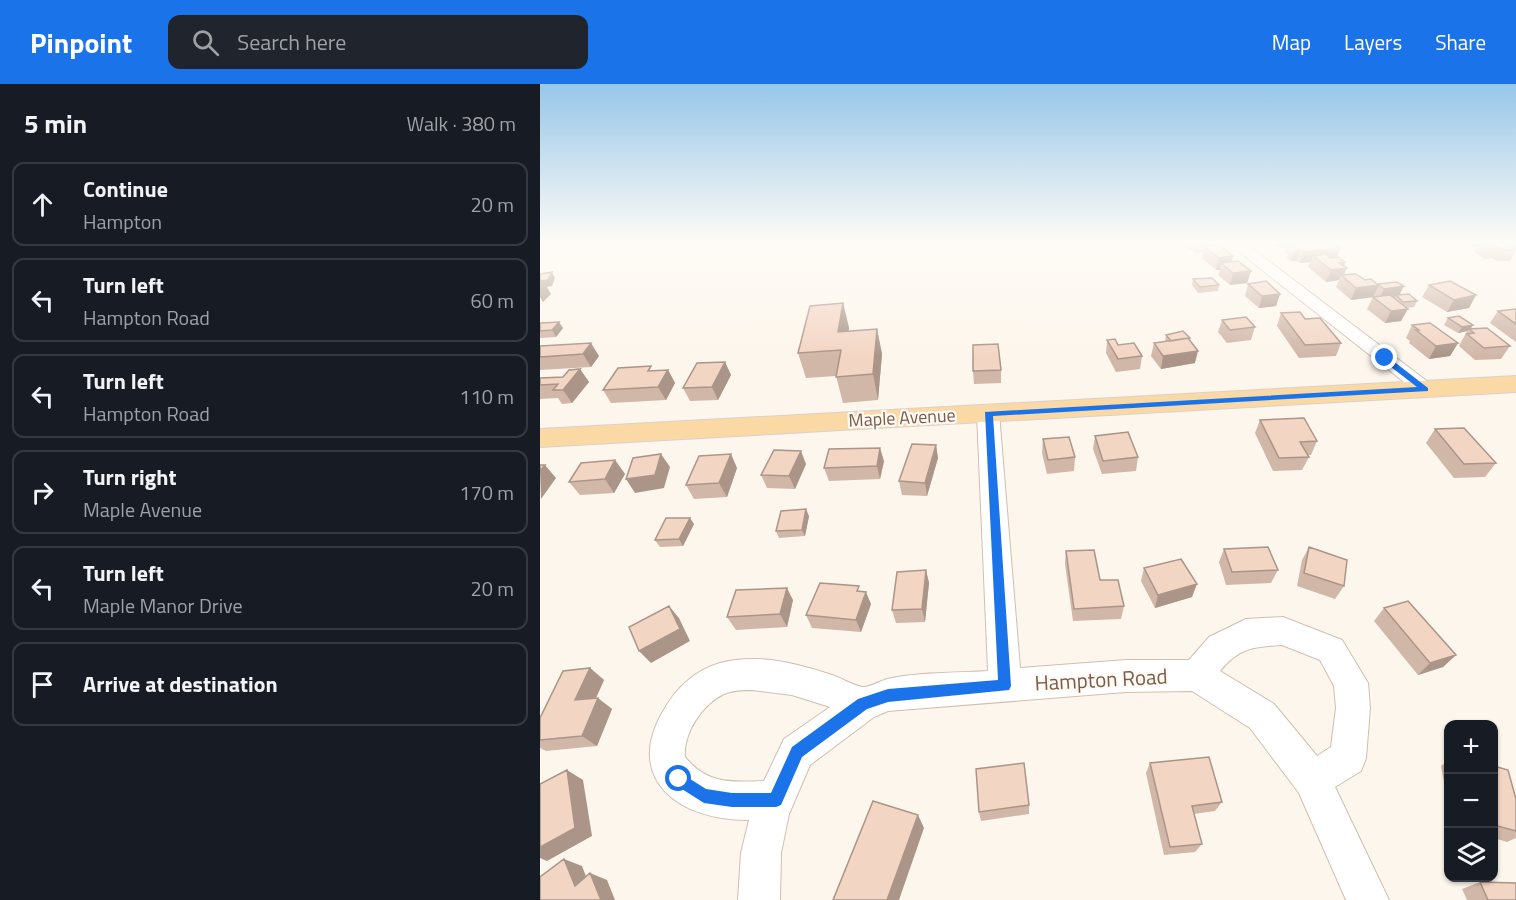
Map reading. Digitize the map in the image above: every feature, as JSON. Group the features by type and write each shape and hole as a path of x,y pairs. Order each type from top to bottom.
{"main road":[{"name":"Maple Avenue","path":"540,438 1516,384"}],"street":[{"path":"1285,281 1425,389"},
{"path":"988,413 1005,686"},
{"path":"1312,780 1348,758 1353,708 1351,683 1331,650 1283,631 1246,633 1220,647 1197,675 1262,716 1312,780 1368,900"},
{"path":"776,800 732,800 704,796 679,779 667,761 669,737 692,697 717,680 740,675 781,677 814,683 863,704"},
{"name":"Hampton Road","path":"759,900 761,853 770,812 797,752 863,704 888,695 1126,676 1197,675"}],"building":[{"path":"1195,281 1215,281 1219,285 1200,287"},
{"path":"1266,281 1280,294 1262,296 1248,284"},
{"path":"1348,281 1373,281 1377,284 1397,282 1404,286 1384,289 1379,285 1356,288"},
{"path":"1450,281 1476,295 1454,300 1429,285"},
{"path":"1409,294 1417,301 1403,302 1396,295"},
{"path":"1390,295 1408,309 1391,311 1373,297"},
{"path":"843,303 838,332 877,329 873,374 836,377 841,350 798,353 810,306"},
{"path":"1516,309 1516,324 1498,311"},
{"path":"1300,312 1305,319 1320,318 1341,343 1305,345 1281,313"},
{"path":"1459,316 1473,325 1462,327 1448,318"},
{"path":"1246,317 1255,327 1230,330 1222,320"},
{"path":"559,322 552,330 540,331 541,323"},
{"path":"1430,323 1458,343 1436,346 1412,325"},
{"path":"1487,328 1510,346 1484,348 1467,334 1474,333 1469,329"},
{"path":"1183,331 1190,338 1171,341 1166,335"},
{"path":"1188,338 1198,351 1163,356 1154,343"},
{"path":"1115,339 1118,345 1134,343 1142,356 1118,359 1107,340"},
{"path":"591,343 583,354 540,357 540,346"},
{"path":"998,344 1001,370 973,371 973,345"},
{"path":"725,362 712,387 683,388 697,363"},
{"path":"651,366 648,371 668,370 658,387 603,390 618,368"},
{"path":"580,369 563,390 553,390 558,384 540,385 540,378 563,377 569,370"},
{"path":"1304,418 1317,441 1300,442 1309,457 1279,458 1260,420"},
{"path":"1464,428 1496,463 1464,464 1435,429"},
{"path":"1128,432 1138,457 1103,461 1095,436"},
{"path":"1069,437 1075,457 1048,460 1043,439"},
{"path":"912,444 936,445 925,483 899,481"},
{"path":"880,448 877,466 824,468 829,449"},
{"path":"774,450 801,451 789,476 761,475"},
{"path":"661,454 655,475 626,479 633,458"},
{"path":"731,454 719,483 686,485 699,456"},
{"path":"615,460 605,479 569,482 581,463"},
{"path":"806,509 802,530 776,531 781,511"},
{"path":"666,518 690,518 679,539 655,540"},
{"path":"1268,547 1278,570 1232,572 1224,549"},
{"path":"1309,547 1347,560 1344,586 1304,573"},
{"path":"1094,550 1100,580 1118,580 1124,606 1074,609 1066,551"},
{"path":"1181,559 1197,584 1158,595 1144,568"},
{"path":"926,570 922,609 892,610 897,572"},
{"path":"820,583 859,586 857,591 866,592 856,620 806,615"},
{"path":"787,588 780,614 727,617 736,590"},
{"path":"1408,601 1456,655 1430,663 1384,608"},
{"path":"669,606 680,629 639,651 629,627"},
{"path":"590,668 575,700 598,698 582,736 540,740 540,718 563,671"},
{"path":"1209,757 1222,802 1192,806 1202,844 1170,847 1150,763"},
{"path":"1024,763 1029,805 979,812 976,769"},
{"path":"1498,767 1508,770 1516,799 1516,831 1498,826"},
{"path":"567,770 575,828 540,847 540,784"},
{"path":"873,801 918,815 887,900 833,900"},
{"path":"564,859 575,886 590,873 601,900 540,900 540,877"},
{"path":"1480,882 1516,883 1516,900 1488,900"}],"route":[{"path":"679,779 704,796 732,800 776,800 797,752 863,704 888,695 1005,686 988,413 1425,389 1385,358"}]}
